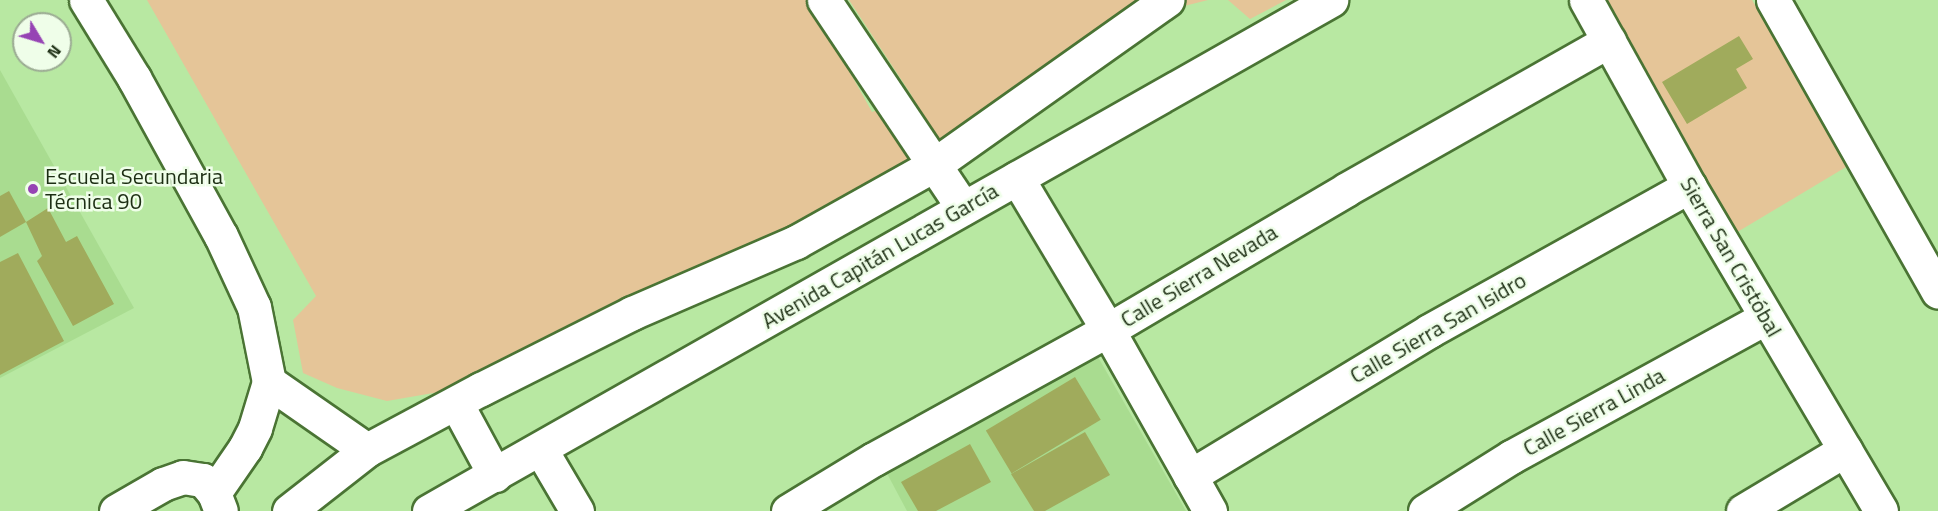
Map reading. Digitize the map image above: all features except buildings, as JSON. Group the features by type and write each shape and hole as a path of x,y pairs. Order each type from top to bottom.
{"street":[{"path":"86,0 134,78 221,236 254,307 269,382 255,428 218,502 203,480 183,477 163,484 116,511"},
{"path":"824,0 963,208"},
{"path":"289,511 367,450 632,313 796,242 934,165 1167,0"},
{"name":"Avenida Capitán Lucas García","path":"429,511 541,450 1331,0"},
{"name":"Sierra San Cristóbal","path":"1586,0 1765,318 1881,511"},
{"path":"1773,0 1938,292"},
{"name":"Calle Sierra Nevada","path":"788,511 874,459 1108,330 1347,189 1609,40"},
{"path":"1017,178 1108,330 1210,511"},
{"name":"Calle Sierra San Isidro","path":"1190,476 1430,331 1689,186"},
{"name":"Calle Sierra Linda","path":"1425,511 1512,457 1765,318"},
{"path":"269,382 367,450"},
{"path":"456,403 495,475"},
{"path":"541,450 577,511"},
{"path":"1743,511 1845,450"}],"shaded area":[{"path":"147,0 810,0 872,112 912,96 849,0 1208,0 1121,22 899,177 474,386 387,401 337,388 303,373 293,320 316,296"},
{"path":"1228,0 1286,0 1250,19"},
{"path":"1594,0 1752,0 1851,164 1729,237"},
{"name":"Escuela Secundaria Técnica 90","path":"0,70 134,308 0,378"},
{"path":"1090,343 1186,511 907,511 883,466"}],"place":[{"name":"Escuela Secundaria Técnica 90","path":"33,189"}]}
